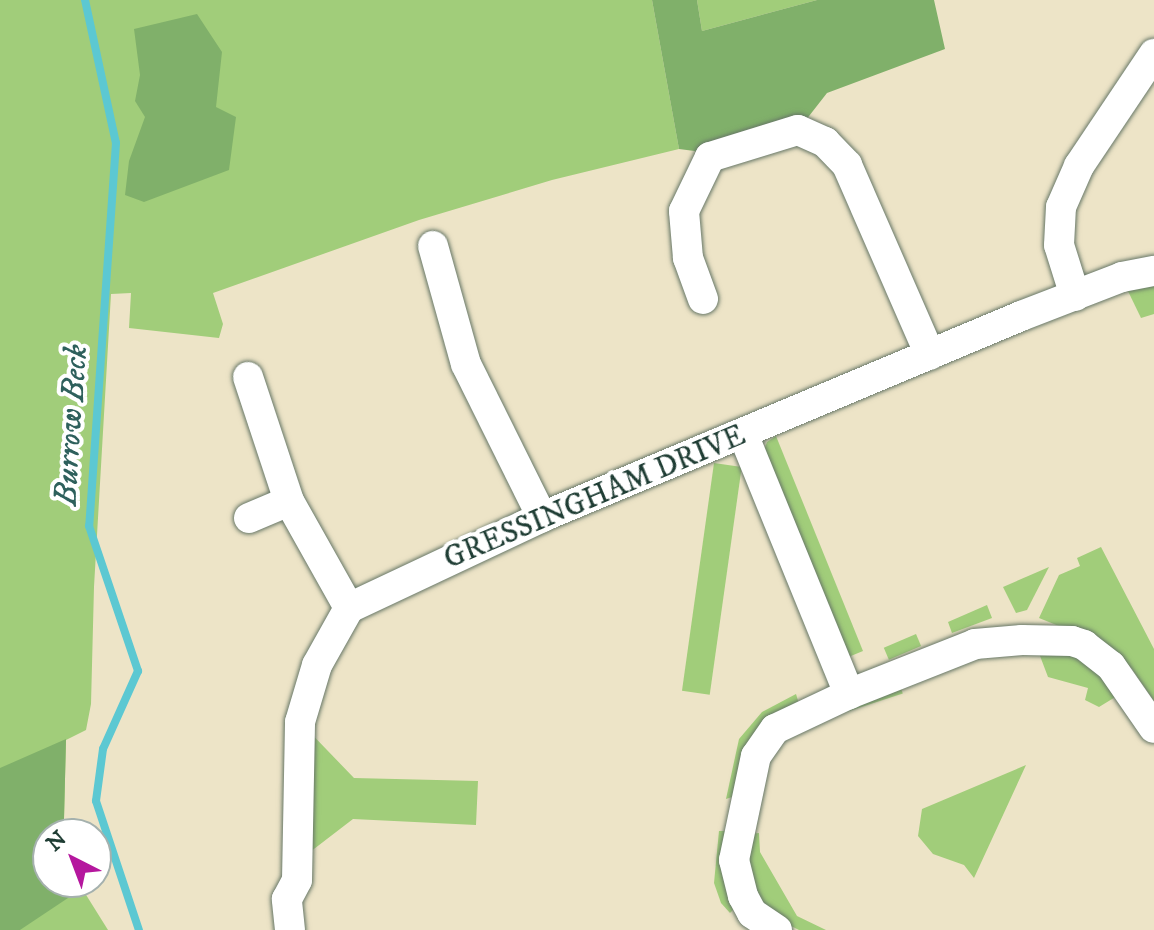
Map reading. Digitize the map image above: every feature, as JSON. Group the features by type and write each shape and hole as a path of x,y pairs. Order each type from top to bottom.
{"street":[{"path":"1075,296 1059,245 1061,207 1079,166 1154,54"},
{"path":"703,299 688,258 684,211 710,157 798,130 825,142 847,165 930,355"},
{"path":"433,246 466,364 542,517"},
{"name":"GRESSINGHAM DRIVE","path":"349,608 542,517 1122,277 1154,271"},
{"path":"248,377 289,501 349,608 317,665 300,722 297,880 287,899 290,930"},
{"path":"743,434 849,694"},
{"path":"249,518 289,501"},
{"path":"777,930 752,913 743,896 734,860 756,756 775,729 849,694 975,644 1022,640 1072,641 1084,645 1111,666 1154,728"}],"green space":[{"path":"0,0 652,0 679,149 552,180 419,220 213,293 223,324 219,338 129,328 131,293 111,294 94,587 91,704 86,730 66,740 64,818 32,818 32,898 88,898 108,930 0,930"},
{"path":"652,0 697,0 702,31 817,0 934,0 945,49 827,93 795,134 718,154 679,149"},
{"path":"697,0 817,0 702,31"},
{"path":"197,14 222,52 216,107 236,117 229,170 144,202 125,195 129,161 145,117 135,101 140,75 134,29"},
{"path":"1154,280 1154,314 1141,318 1126,287"},
{"path":"776,436 863,651 846,658 764,450 767,442"},
{"path":"714,463 742,467 710,695 682,691"},
{"path":"1101,547 1154,649 1154,701 1132,669 1106,645 1039,618 1059,575 1080,566 1077,558"},
{"path":"1049,567 1027,610 1016,613 1003,587"},
{"path":"987,605 992,618 952,633 948,622"},
{"path":"916,634 921,646 889,660 884,648"},
{"path":"1037,648 1075,654 1096,666 1117,696 1099,707 1085,700 1088,688 1048,677"},
{"path":"900,685 903,694 836,715 833,707"},
{"path":"796,694 799,704 735,796 726,799 739,739 762,712"},
{"path":"300,722 354,778 478,781 476,825 353,819 297,862"},
{"path":"66,739 64,818 32,818 32,898 68,898 20,930 0,930 0,768"},
{"path":"1026,765 974,878 964,865 933,854 918,836 922,809"},
{"path":"719,831 729,831 734,909 730,913 721,903 714,883"},
{"path":"759,833 760,852 797,916 826,930 799,930 775,918 760,905 746,854 749,834"}],"waterway":[{"name":"Burrow Beck","path":"85,0 116,143 89,526 138,671 103,749 96,801 139,930"}]}
